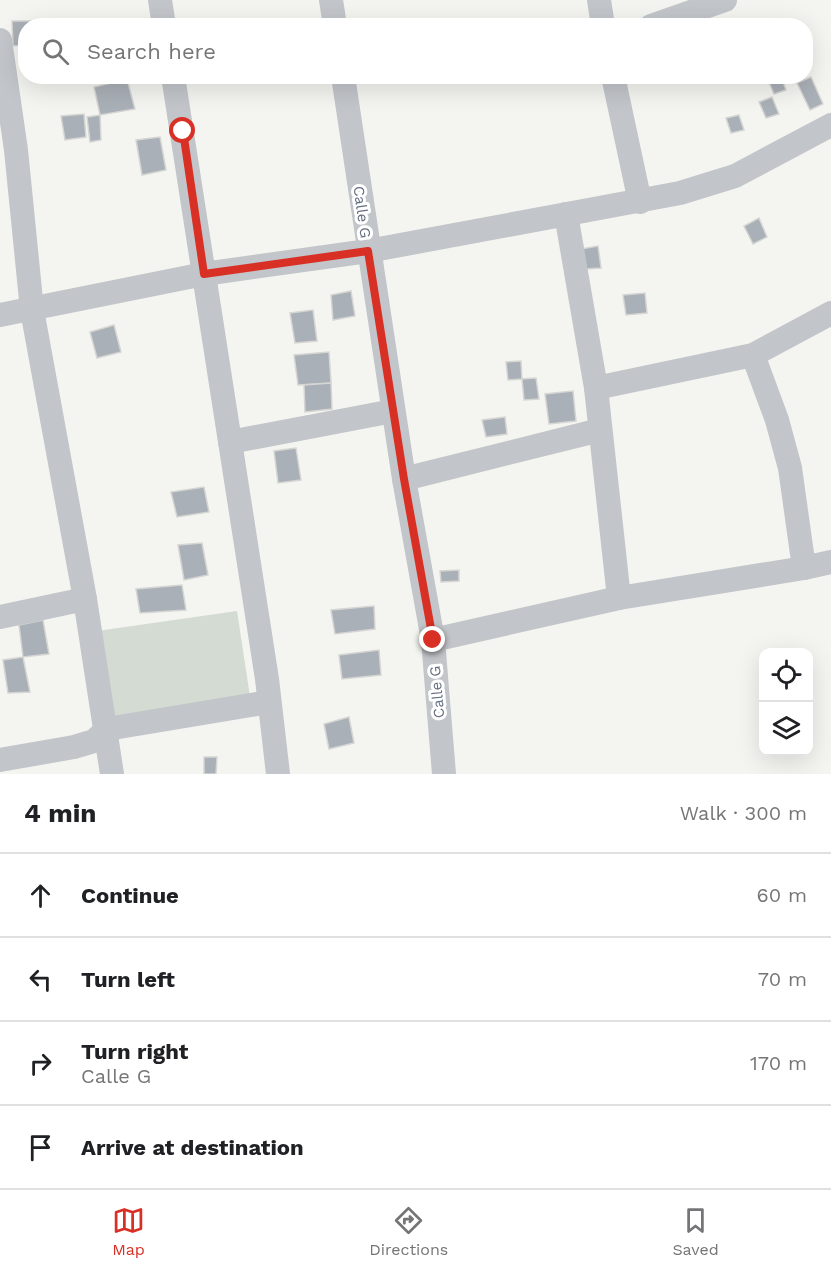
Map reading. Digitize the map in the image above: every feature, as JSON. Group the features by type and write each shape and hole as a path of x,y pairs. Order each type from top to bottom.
{"street":[{"path":"160,0 163,18"},
{"path":"331,0 334,18"},
{"path":"599,0 602,18"},
{"path":"674,18 725,0"},
{"path":"0,40 16,150 32,310 85,599 112,774"},
{"path":"174,84 230,442 278,774"},
{"name":"Calle G","path":"343,84 393,411 433,640 444,774"},
{"path":"615,84 640,202"},
{"path":"0,315 204,274 467,235 680,193 735,176 831,125"},
{"path":"566,214 596,388 619,598"},
{"path":"596,388 753,355 831,313"},
{"path":"753,355 777,420 790,468 804,568"},
{"path":"230,442 393,411"},
{"path":"404,479 600,430"},
{"path":"433,640 619,598 831,562"},
{"path":"0,617 85,599"},
{"path":"0,760 74,747 94,741 106,729 269,702"}],"shaded area":[{"path":"237,611 251,703 108,721 97,631"}],"building":[{"path":"12,21 18,21 18,46 13,46"},
{"path":"813,82 823,104 810,110 797,84 813,84"},
{"path":"106,84 128,84 135,109 100,115 94,87"},
{"path":"770,84 784,84 786,90 774,94"},
{"path":"772,97 779,114 766,118 759,102"},
{"path":"84,114 86,137 65,140 61,116"},
{"path":"100,115 101,140 90,142 87,117"},
{"path":"739,115 744,130 731,133 726,118"},
{"path":"160,137 166,170 142,175 136,140"},
{"path":"759,218 767,237 753,244 744,226"},
{"path":"598,246 601,268 585,269 581,249"},
{"path":"351,291 355,316 333,320 331,295"},
{"path":"645,293 647,313 626,315 623,295"},
{"path":"313,310 317,341 295,343 290,313"},
{"path":"114,325 121,352 97,358 90,332"},
{"path":"329,352 331,383 298,385 294,355"},
{"path":"521,361 522,379 508,380 506,362"},
{"path":"536,378 539,399 524,400 522,379"},
{"path":"331,383 332,409 305,412 304,385"},
{"path":"573,391 576,421 549,424 545,394"},
{"path":"505,417 507,434 486,437 482,420"},
{"path":"296,448 301,480 278,483 274,451"},
{"path":"204,487 209,512 177,517 171,492"},
{"path":"202,543 208,575 184,580 178,545"},
{"path":"459,570 459,581 441,582 440,571"},
{"path":"182,585 186,610 140,613 136,589"},
{"path":"374,606 375,629 335,634 331,610"},
{"path":"43,620 49,654 23,657 19,625"},
{"path":"379,650 381,675 342,679 339,655"},
{"path":"23,657 30,692 8,693 3,660"},
{"path":"349,717 354,743 329,749 324,724"},
{"path":"204,757 217,757 216,774 204,774"}],"route":[{"path":"183,131 204,274 368,251 404,479 433,640"}]}
